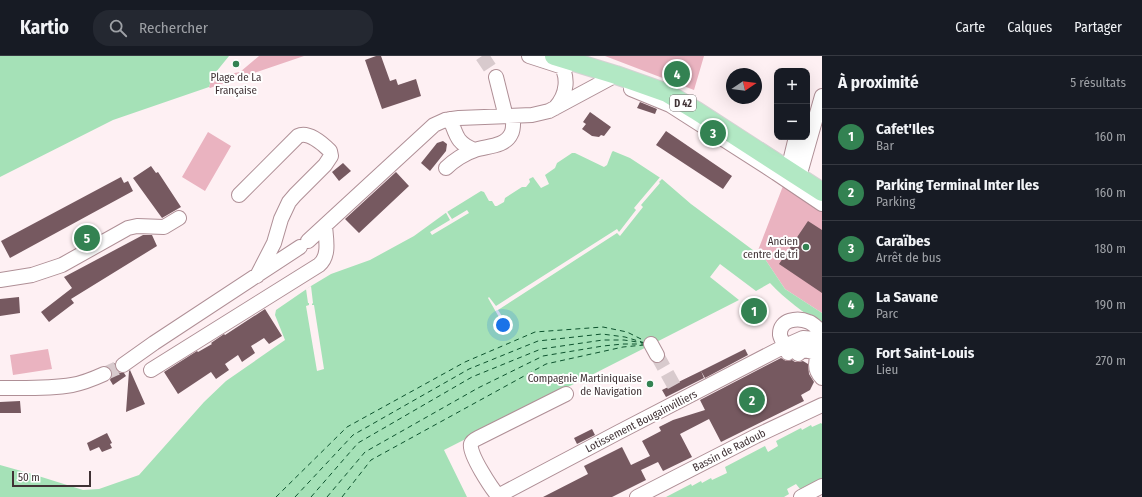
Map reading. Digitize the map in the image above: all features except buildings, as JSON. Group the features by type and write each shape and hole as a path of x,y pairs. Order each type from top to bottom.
{"main road":[{"name":"D 42","path":"556,60 611,78 656,89 676,98 822,192"}],"street":[{"path":"529,56 556,60 566,82 565,93 561,101 553,109"},
{"path":"446,168 452,162 474,150 500,143 507,139 511,134 512,130 509,116 504,109 496,77"},
{"path":"123,365 304,244 434,125 445,120 459,118 532,115 544,113 611,78 670,106 822,204"},
{"path":"793,174 822,96"},
{"path":"450,119 459,141 474,150"},
{"path":"239,196 292,141 301,134 307,134 330,151 331,156 325,165 295,195 286,207 274,243 256,276"},
{"path":"793,140 793,174"},
{"path":"0,280 32,275 62,265 128,228 137,226 164,227 179,218"},
{"path":"151,370 323,262 326,245 325,226"},
{"path":"792,351 780,336 781,327 788,321 799,319 810,322 822,332"},
{"name":"Lotissement Bougainvilliers","path":"498,497 619,432 679,396 792,351 803,338 816,339 821,351"},
{"path":"821,351 816,363 816,369 822,378"},
{"path":"0,388 70,385 84,382 104,374"},
{"path":"498,497 474,458 471,451 471,444 478,438 566,394"},
{"name":"Bassin de Radoub","path":"637,497 756,436 822,405"},
{"path":"801,497 822,486"}],"shaded area":[{"path":"0,56 229,56 212,77 209,87 113,120 0,177"},
{"path":"259,56 304,56 210,88 209,87 212,77 240,72"},
{"path":"605,56 704,56 694,90"},
{"path":"208,132 231,146 205,191 182,177"},
{"path":"613,151 630,158 662,179 691,204 765,259 785,289 822,313 822,325 788,300 770,283 756,291 720,264 710,277 739,300 444,450 467,497 0,497 0,465 83,490 99,489 139,475 204,402 226,381 285,340 275,315 276,310 311,286 331,274 370,260 414,236 447,212 481,191 484,192 489,201 492,201 495,206 497,206 504,202 505,198 522,187 526,187 530,182 529,179 533,177 541,188 549,184 545,175 555,168 557,163 572,153 575,153 604,167 607,165"},
{"path":"783,186 822,212 822,313 785,289 765,259 757,253"},
{"path":"48,349 52,369 13,375 10,355"},
{"path":"821,423 822,478 800,489 796,484 787,489 789,494 784,497 666,497 691,484 692,486 701,481 702,483 711,478 712,480 727,473 725,467 765,446 768,452 778,446 776,441 801,428 802,430 811,425 812,427"}],"pier":[{"path":"661,176 663,178 659,182 660,183 641,205 643,207 620,236 617,233 498,310 502,316 500,319 488,298 489,297 496,306 617,229 619,232 636,210 634,208"},
{"path":"446,210 452,219 467,210 469,213 432,235 430,232 450,220 445,211"},
{"path":"311,286 312,305 314,305 324,369 317,371 306,306 309,305 309,303 306,289"}],"ferry route":[{"path":"276,497 347,427 465,362 535,332 603,327 627,332 645,341"},
{"path":"295,497 353,435 469,369 538,341 602,334 625,337 645,343"},
{"path":"311,497 358,443 472,377 541,349 603,340 624,340 644,343"},
{"path":"327,497 365,452 478,388 543,356 603,346 644,344"},
{"path":"342,497 371,460 546,364 623,347 644,345"}],"tunnel":[{"path":"482,56 496,77"},
{"path":"657,355 677,391"},
{"path":"104,374 123,365"}],"place":[{"name":"Plage de La Française","path":"236,64"},
{"name":"La Savane","path":"677,74"},
{"name":"Caraïbes","path":"713,133"},
{"name":"Fort Saint-Louis","path":"87,238"},
{"name":"Ancien centre de tri","path":"806,247"},
{"name":"Cafet'Iles","path":"754,311"},
{"name":"Compagnie Martiniquaise de Navigation","path":"650,384"},
{"name":"Parking Terminal Inter Iles","path":"752,400"}]}
